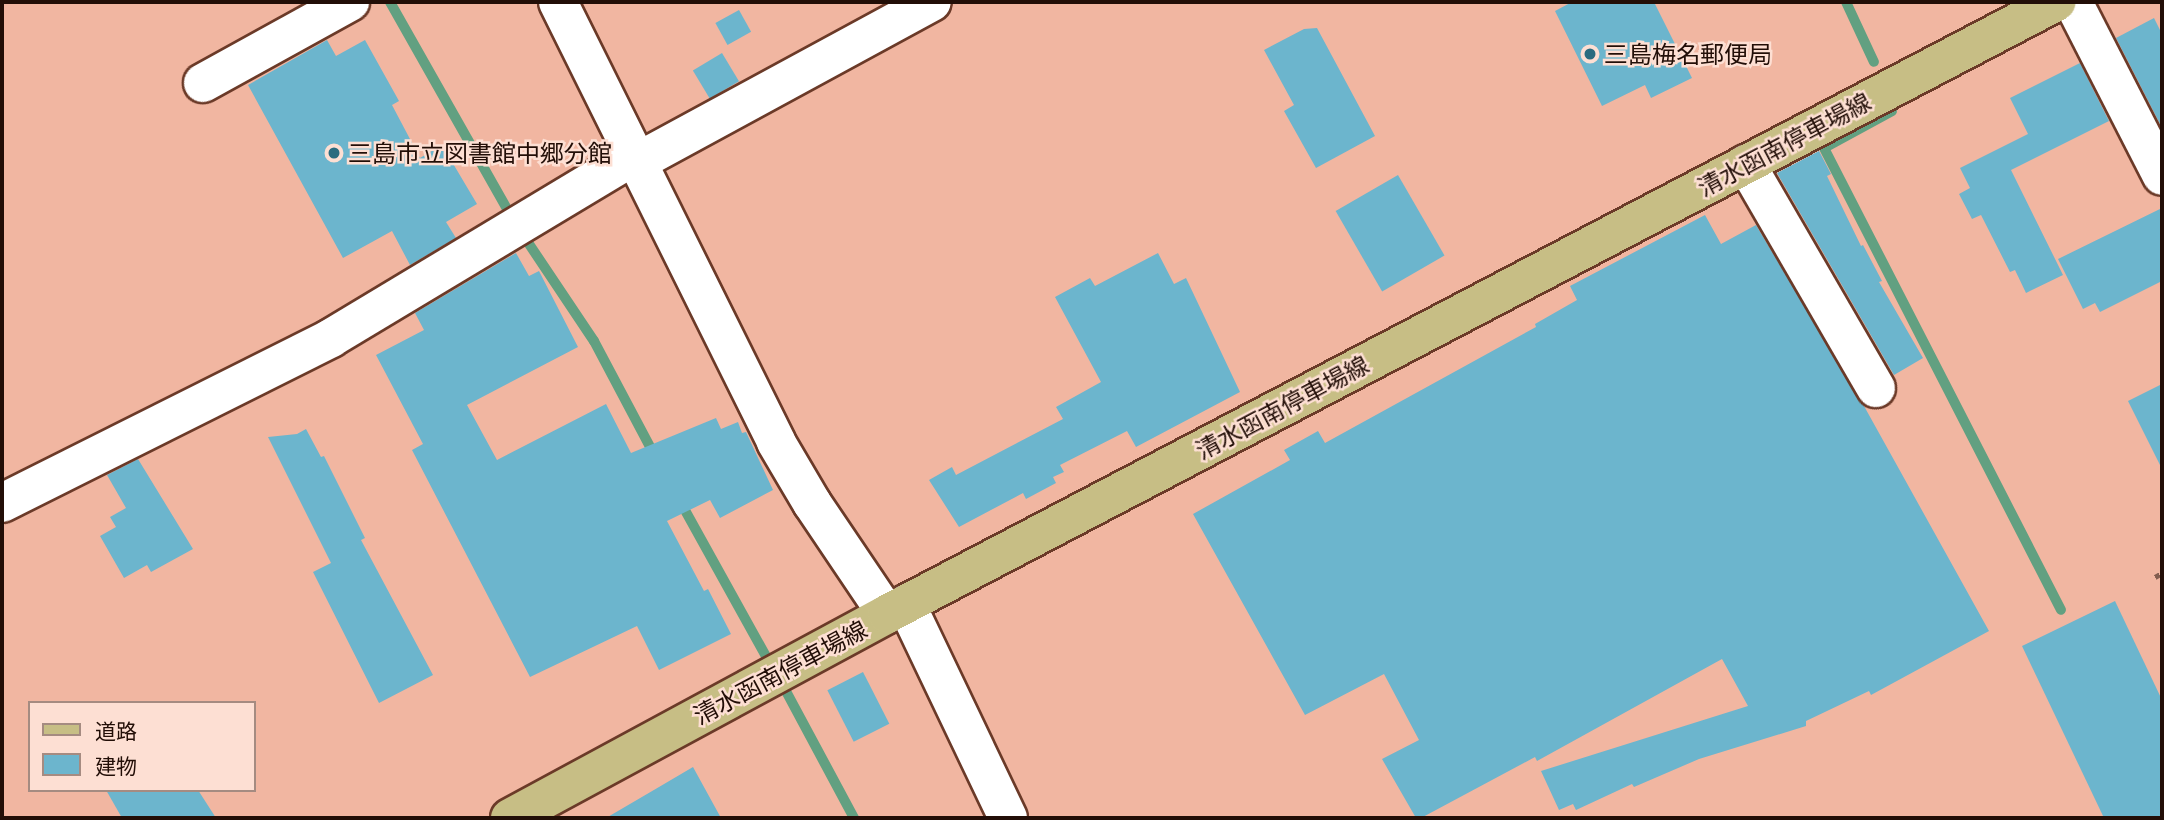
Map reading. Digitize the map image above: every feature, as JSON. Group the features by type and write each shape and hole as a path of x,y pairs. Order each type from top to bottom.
{"main road":[{"name":"清水函南停車場線","path":"510,818 897,609 2056,2"}],"street":[{"path":"203,83 350,2"},
{"path":"558,2 638,158 776,442 812,503 897,609 1008,818"},
{"path":"2,503 331,338 638,158 932,2"},
{"path":"2073,2 2162,176"},
{"path":"1746,164 1876,388"}],"path":[{"path":"2155,578 2162,573"}],"building":[{"path":"1572,2 1654,2 1692,78 1651,98 1645,85 1602,106 1555,11"},
{"path":"739,10 751,32 728,45 715,23"},
{"path":"2154,18 2162,34 2162,128 2116,38"},
{"path":"1317,28 1375,136 1316,168 1284,111 1294,105 1264,50 1304,29"},
{"path":"327,40 336,56 365,40 399,101 392,105 420,158 442,145 477,204 446,222 456,238 410,265 392,231 343,258 248,85"},
{"path":"722,53 739,81 710,99 693,71"},
{"path":"2080,63 2109,121 2011,170 2063,275 2026,293 2015,270 2010,272 1981,215 1972,219 1959,194 1970,188 1960,168 2028,134 2010,98"},
{"path":"1819,151 1831,174 1827,176 1861,246 1863,245 1882,281 1879,282 1923,358 1894,375 1777,173"},
{"path":"1398,175 1444,256 1382,292 1336,211"},
{"path":"2162,208 2162,281 2100,312 2095,303 2083,309 2058,259"},
{"path":"1705,215 1721,244 1756,225 1864,406 1989,631 1871,695 1869,691 1806,721 1806,726 1699,759 1634,787 1632,784 1576,810 1573,804 1559,810 1541,771 1748,706 1722,659 1537,761 1535,757 1421,818 1416,818 1382,759 1419,740 1384,674 1305,715 1193,514 1290,460 1284,450 1318,431 1325,443 1536,327 1535,324 1577,300 1570,286"},
{"path":"516,253 529,276 539,271 578,347 467,405 497,460 606,404 631,453 716,418 721,429 738,422 742,433 746,432 773,490 720,518 710,500 667,521 704,591 708,589 731,634 659,670 637,626 530,677 412,450 423,444 376,355 424,330 415,313"},
{"path":"1158,253 1174,284 1186,278 1240,392 1136,447 1127,431 1060,465 1064,472 1053,477 1056,483 1026,499 1023,493 959,527 929,480 952,467 956,475 1063,419 1056,407 1101,382 1055,297 1090,278 1095,286"},
{"path":"2162,384 2162,469 2128,401"},
{"path":"306,429 321,457 324,456 365,538 361,540 433,675 379,703 313,572 331,563 268,437 297,434"},
{"path":"138,459 193,549 151,572 147,565 124,578 100,536 116,527 110,517 126,508 107,475"},
{"path":"2115,601 2162,700 2162,818 2104,818 2022,646"},
{"path":"863,672 889,724 854,742 827,690"},
{"path":"693,767 721,818 606,818 659,787"},
{"path":"107,792 199,792 216,818 122,818"}],"waterway":[{"path":"390,2 513,219"},
{"path":"1846,2 1874,62"},
{"path":"1892,111 1824,148 2061,610"},
{"path":"521,232 594,341 655,456"},
{"path":"681,503 772,667"},
{"path":"780,680 854,818"}],"place":[{"name":"三島梅名郵便局","path":"1590,54"},
{"name":"三島市立図書館中郷分館","path":"334,153"}]}
